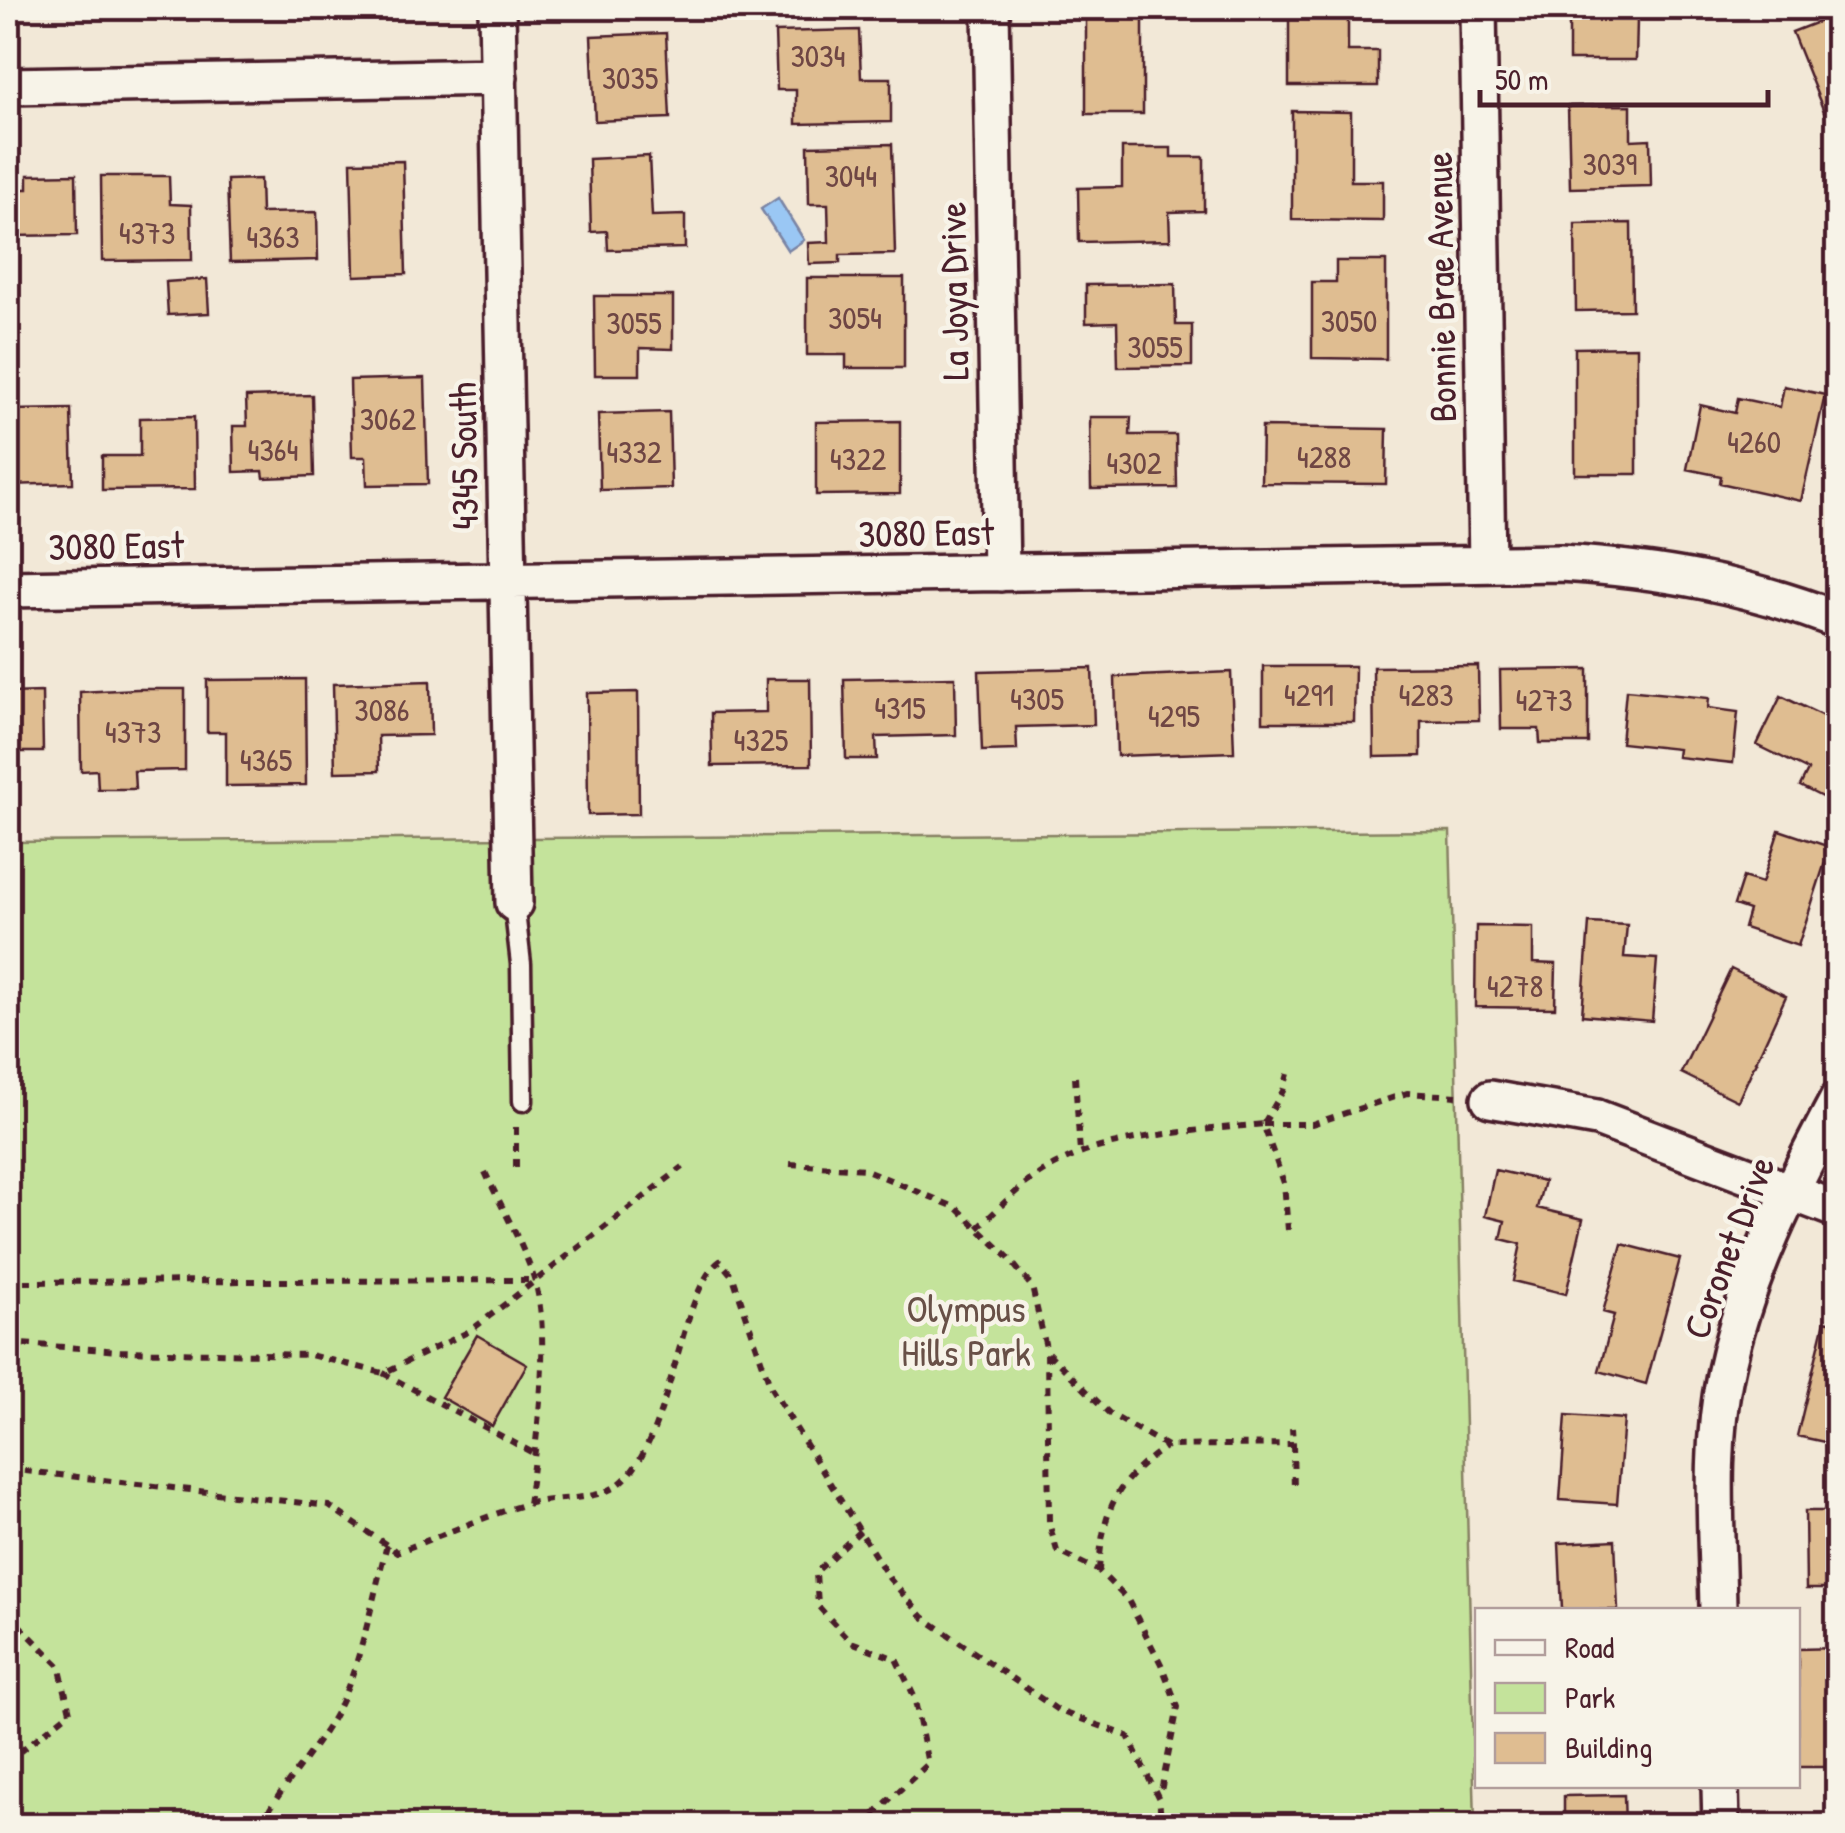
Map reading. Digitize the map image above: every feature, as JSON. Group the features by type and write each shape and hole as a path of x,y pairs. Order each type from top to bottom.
{"street":[{"name":"4345 South","path":"498,8 514,904"},
{"name":"La Joya Drive","path":"991,8 1001,573"},
{"name":"Bonnie Brae Avenue","path":"1478,8 1487,564"},
{"path":"8,86 499,77"},
{"name":"3080 East","path":"8,589 1487,564 1655,569 1800,606 1838,620"},
{"path":"1490,1099 1597,1118 1838,1210"},
{"name":"Coronet Drive","path":"1718,1608 1716,1453 1724,1377 1744,1300 1790,1191 1838,1100"},
{"path":"1720,1788 1721,1826"}],"lane":[{"path":"514,904 521,964 523,1100"}],"path":[{"path":"1263,1124 1284,1091 1288,1074"},
{"path":"1075,1077 1080,1154"},
{"path":"978,1228 1026,1182 1080,1154 1141,1138 1263,1124 1312,1124 1407,1093 1490,1099"},
{"path":"516,1171 516,1110 523,1100"},
{"path":"1263,1124 1284,1184 1288,1230"},
{"path":"790,1164 864,1170 957,1208 1032,1288 1048,1352 1049,1523 1057,1551 1098,1572 1128,1600 1178,1706 1159,1799 1162,1826"},
{"path":"383,1373 470,1331 683,1167"},
{"path":"485,1172 535,1280 540,1342 535,1454 528,1504"},
{"path":"8,1469 329,1506 397,1552 528,1504 612,1490 640,1460 676,1370 704,1272 720,1261 733,1276 771,1388 889,1578 922,1617 1059,1711 1128,1736 1159,1799"},
{"path":"8,1282 535,1280"},
{"path":"8,1344 120,1352 310,1355 383,1373 535,1454"},
{"path":"1048,1352 1110,1414 1166,1446 1294,1444"},
{"path":"1292,1428 1294,1490"},
{"path":"1098,1572 1101,1529 1132,1470 1166,1446"},
{"path":"860,1532 816,1572 818,1606 852,1642 896,1658 914,1696 928,1764 877,1812 868,1826"},
{"path":"260,1826 284,1782 330,1722 349,1682 387,1545"},
{"path":"8,1614 59,1665 70,1712 8,1761"}],"green space":[{"name":"Olympus Hills Park","path":"1450,831 1475,1825 8,1825 8,842"}],"water":[{"path":"778,198 804,240 788,251 761,209"}],"building":[{"path":"1289,8 1348,8 1348,51 1378,51 1378,86 1289,86"},
{"path":"1569,8 1627,8 1627,19 1637,19 1636,60 1569,60"},
{"path":"1086,14 1143,14 1143,114 1086,114"},
{"path":"1838,14 1838,114 1827,119 1792,32"},
{"path":"859,30 861,78 891,78 891,122 796,124 796,90 777,90 775,32"},
{"path":"666,33 670,118 595,121 591,36"},
{"path":"1631,105 1631,140 1650,139 1651,186 1570,188 1568,106"},
{"path":"1292,111 1351,112 1351,181 1383,181 1383,221 1292,220"},
{"path":"892,144 895,254 840,255 840,263 809,264 808,243 829,242 828,204 809,204 808,146"},
{"path":"1122,148 1171,148 1171,157 1204,157 1204,211 1169,212 1170,240 1079,242 1078,188 1122,187"},
{"path":"649,156 652,216 685,215 685,248 608,250 607,231 591,232 589,159"},
{"path":"403,161 406,274 354,276 351,162"},
{"path":"76,174 77,235 8,236 8,189 28,189 28,175"},
{"path":"101,176 169,176 170,204 191,205 192,260 102,261"},
{"path":"260,179 261,213 317,212 318,260 230,262 227,180"},
{"path":"1631,223 1632,310 1576,311 1575,224"},
{"path":"1336,261 1386,261 1386,359 1312,358 1312,282 1336,282"},
{"path":"807,278 904,278 904,368 846,368 846,355 807,355"},
{"path":"207,279 209,313 168,315 166,282"},
{"path":"1175,284 1176,325 1192,325 1192,366 1118,367 1117,322 1086,323 1086,285"},
{"path":"594,296 673,296 673,349 640,348 640,375 595,375"},
{"path":"1637,347 1637,474 1575,474 1575,348"},
{"path":"425,378 428,484 367,485 366,457 352,457 350,380"},
{"path":"1784,386 1825,395 1801,501 1720,483 1721,476 1687,469 1700,405 1735,413 1738,398 1780,407"},
{"path":"312,395 314,476 264,478 263,471 234,472 233,426 247,426 246,397"},
{"path":"71,409 73,483 8,485 8,410"},
{"path":"669,412 671,488 600,490 598,414"},
{"path":"194,417 195,489 102,490 102,456 140,456 140,418"},
{"path":"1090,417 1131,417 1130,435 1176,435 1177,488 1091,489"},
{"path":"900,421 900,494 816,495 816,422"},
{"path":"1262,427 1387,429 1386,484 1261,483"},
{"path":"1263,666 1355,666 1354,722 1263,722"},
{"path":"1478,666 1479,720 1421,721 1421,756 1374,757 1373,667"},
{"path":"1092,668 1094,725 1016,727 1017,750 982,751 979,671"},
{"path":"1588,669 1588,743 1540,743 1539,729 1501,729 1500,670"},
{"path":"1231,672 1234,752 1117,756 1115,677"},
{"path":"955,677 956,735 876,737 877,759 846,759 844,679"},
{"path":"305,679 306,785 226,786 226,732 207,732 207,680"},
{"path":"766,679 810,679 811,765 712,766 711,713 766,712"},
{"path":"430,681 431,735 378,736 379,771 335,772 333,684"},
{"path":"185,689 185,770 134,771 135,789 98,789 97,770 81,771 80,692"},
{"path":"1626,690 1709,698 1708,708 1738,712 1733,763 1677,757 1678,749 1621,743"},
{"path":"42,692 43,752 8,752 8,693"},
{"path":"638,692 639,814 588,815 587,693"},
{"path":"1781,696 1838,723 1838,805 1800,786 1808,770 1757,745"},
{"path":"1779,830 1830,847 1798,946 1744,928 1749,910 1734,905 1743,877 1762,883"},
{"path":"1589,923 1627,925 1624,957 1657,959 1652,1021 1582,1015"},
{"path":"1476,926 1533,927 1533,963 1556,964 1555,1008 1475,1007"},
{"path":"1731,969 1786,996 1738,1101 1681,1073"},
{"path":"1495,1170 1544,1181 1537,1208 1583,1219 1566,1294 1513,1281 1521,1244 1501,1239 1505,1221 1485,1216"},
{"path":"1622,1244 1680,1259 1646,1384 1599,1371 1614,1315 1603,1312"},
{"path":"1825,1321 1838,1324 1838,1445 1797,1436"},
{"path":"477,1335 527,1364 492,1426 441,1397"},
{"path":"1566,1415 1624,1419 1617,1504 1560,1500"},
{"path":"1805,1511 1838,1511 1838,1589 1806,1589"},
{"path":"1615,1540 1618,1608 1562,1608 1559,1543"},
{"path":"1838,1648 1838,1767 1800,1767 1800,1649"},
{"path":"1624,1795 1625,1826 1564,1826 1564,1796"}]}
